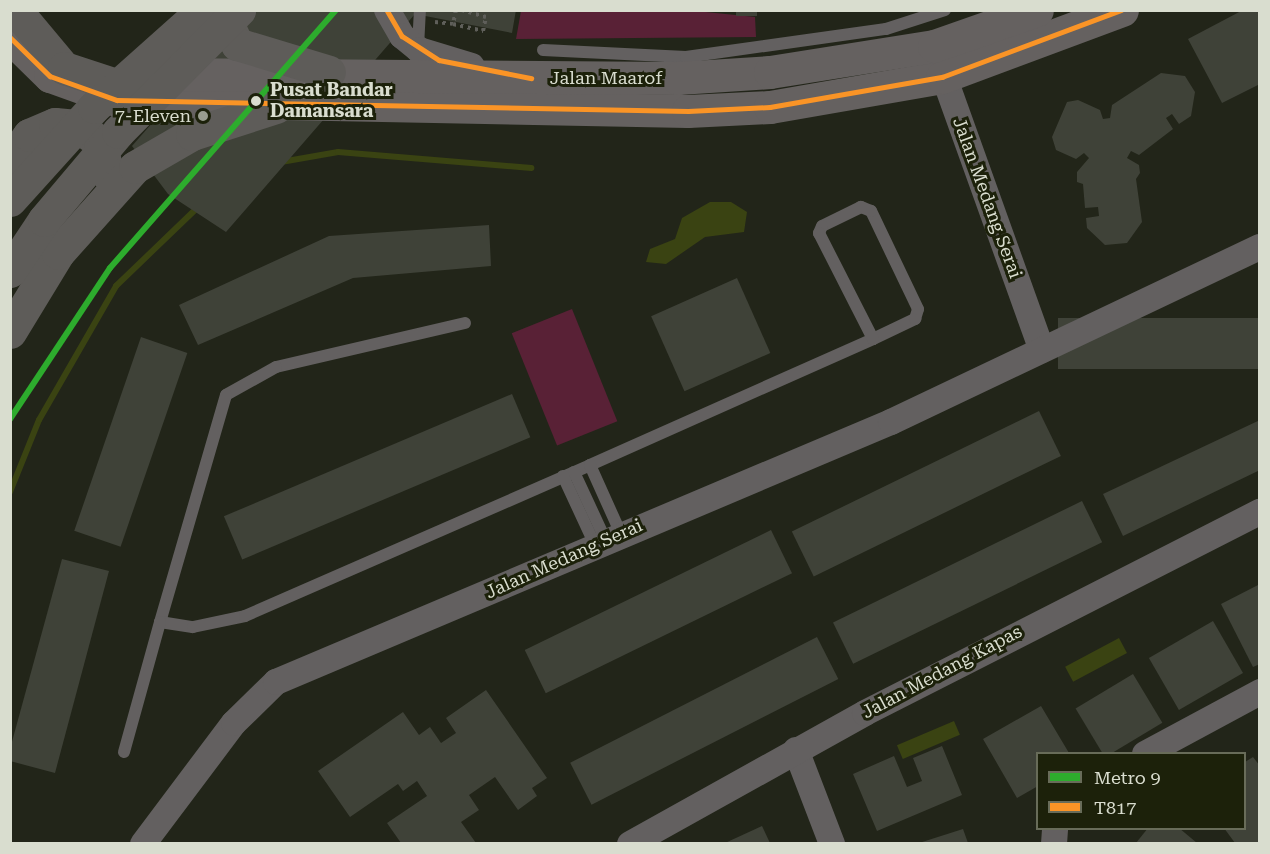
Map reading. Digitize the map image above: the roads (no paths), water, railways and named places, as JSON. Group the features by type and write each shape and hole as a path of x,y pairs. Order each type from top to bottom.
{"highway":[{"path":"10,200 94,107 203,10"},
{"path":"99,205 129,147 151,92 213,10"},
{"path":"230,10 229,27 237,44 330,72"},
{"path":"10,271 44,220 118,132 239,10"},
{"path":"10,333 52,261 99,205 135,167 172,142 276,107"},
{"path":"10,161 29,135 55,124 92,132 107,154 109,171 99,205"}],"main road":[{"name":"Jalan Maarof","path":"151,92 330,72 537,64 770,72 934,45 1037,10"},
{"name":"Jalan Maarof","path":"151,92 276,107 688,111 781,106 942,77 1122,10"},
{"path":"15,20 53,45 151,92"},
{"path":"15,20 51,76 72,87 151,92"}],"street":[{"path":"387,10 402,36 419,50 439,60 537,64"},
{"name":"Jalan Medang Serai","path":"934,45 942,77 1042,350"},
{"name":"Jalan Medang Serai","path":"144,843 234,723 276,682 607,540 891,422 1260,247"},
{"name":"Jalan Medang Kapas","path":"630,843 796,750 1260,512"},
{"path":"1147,752 1260,692"},
{"path":"796,750 832,843"}],"lane":[{"path":"419,50 420,10"},
{"path":"537,64 698,56 886,29 945,10"},
{"path":"160,622 193,627 245,616 590,465 873,339 915,319 918,309 871,211 861,207 822,226 819,233 873,339"},
{"path":"124,752 226,395 276,367 465,323"},
{"path":"590,465 607,540"},
{"path":"568,474 607,540"}],"waterway":[{"path":"281,162 338,152 531,168"},
{"path":"10,492 39,420 116,286 199,206"}],"metro line":[{"name":"9","path":"10,419 110,268 336,10"}],"place":[{"name":"Pusat Bandar Damansara","path":"256,101"},
{"name":"7-Eleven","path":"203,116"}]}
